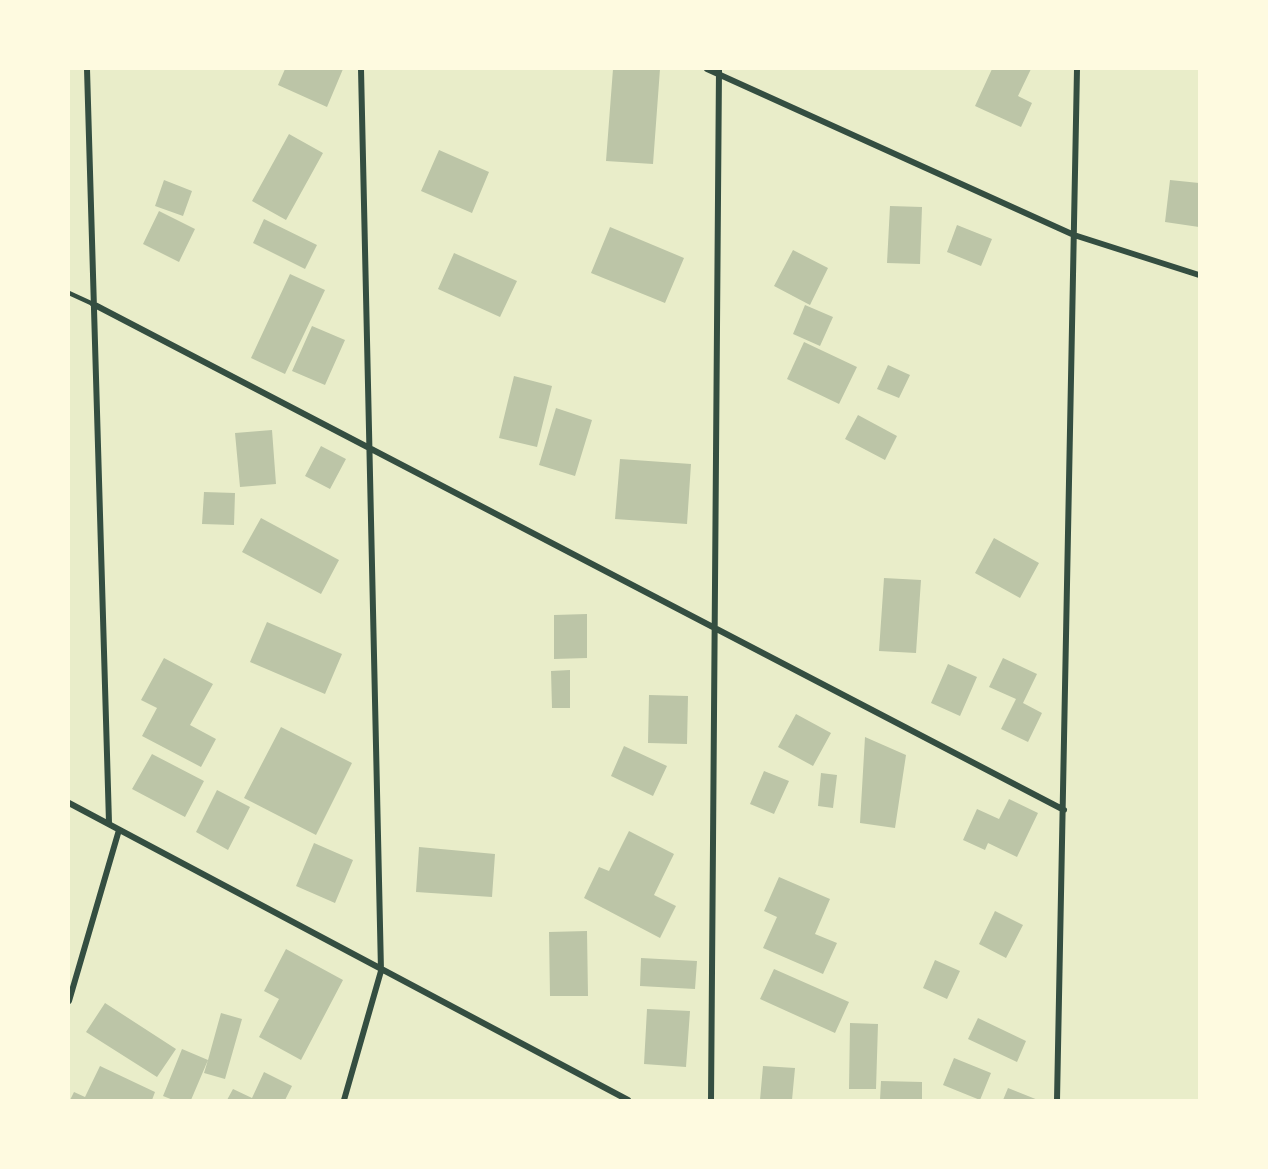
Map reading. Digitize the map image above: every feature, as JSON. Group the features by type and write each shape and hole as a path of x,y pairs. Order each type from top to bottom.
{"street":[{"path":"87,69 109,823"},
{"path":"344,1100 381,971 361,69"},
{"path":"707,69 718,72 1074,236 1199,275"},
{"path":"1058,1100 1077,69"},
{"path":"711,1100 718,72"},
{"path":"93,304 1064,810"},
{"path":"69,803 381,971 628,1100"},
{"path":"69,1001 118,830"}],"lane":[{"path":"69,294 93,304"}],"building":[{"path":"285,69 343,69 327,107 278,85"},
{"path":"613,69 660,69 653,164 606,161"},
{"path":"992,69 1031,69 1018,96 1032,103 1021,127 975,106"},
{"path":"289,134 323,153 286,220 252,201"},
{"path":"439,150 489,172 472,213 421,191"},
{"path":"164,180 192,191 183,216 155,206"},
{"path":"1170,180 1199,183 1199,227 1165,222"},
{"path":"890,206 922,207 920,264 887,263"},
{"path":"159,211 195,229 179,262 143,244"},
{"path":"264,219 317,245 305,269 253,243"},
{"path":"957,225 992,239 981,266 947,252"},
{"path":"610,227 684,258 665,303 591,273"},
{"path":"793,250 828,268 810,305 774,286"},
{"path":"454,253 517,281 500,317 438,289"},
{"path":"290,274 325,290 285,374 251,358"},
{"path":"805,305 833,317 820,346 793,334"},
{"path":"312,326 345,340 325,385 292,371"},
{"path":"804,342 857,367 839,404 787,379"},
{"path":"888,365 910,375 899,398 877,389"},
{"path":"514,376 552,386 537,447 499,438"},
{"path":"556,408 592,420 575,476 539,465"},
{"path":"858,415 897,436 885,460 845,439"},
{"path":"272,430 276,484 240,487 235,433"},
{"path":"321,446 346,459 330,489 305,476"},
{"path":"620,459 691,464 687,524 615,519"},
{"path":"204,492 235,493 234,525 202,524"},
{"path":"261,518 339,560 321,594 242,552"},
{"path":"994,538 1039,563 1020,598 975,573"},
{"path":"884,578 921,580 916,653 879,651"},
{"path":"587,614 587,658 554,659 554,615"},
{"path":"267,622 342,654 325,694 250,662"},
{"path":"164,658 213,684 190,725 216,739 201,767 142,736 157,708 141,700"},
{"path":"1003,658 1037,674 1023,703 1042,713 1028,742 1001,729 1016,699 989,687"},
{"path":"948,664 977,677 960,716 931,703"},
{"path":"570,670 570,708 552,708 551,671"},
{"path":"649,695 688,696 687,744 648,743"},
{"path":"796,714 831,733 813,766 778,747"},
{"path":"281,727 352,763 316,835 244,798"},
{"path":"865,737 906,755 895,828 860,823"},
{"path":"624,746 667,766 653,796 611,776"},
{"path":"152,754 204,781 185,817 132,789"},
{"path":"764,771 789,781 774,814 750,804"},
{"path":"821,773 837,775 833,808 818,806"},
{"path":"217,790 250,807 228,850 196,832"},
{"path":"1009,799 1038,813 1017,857 988,843 985,850 963,840 977,809 999,819"},
{"path":"629,831 674,854 654,895 676,906 660,938 584,898 599,867 609,871"},
{"path":"314,843 353,860 335,903 296,886"},
{"path":"419,847 495,854 492,897 416,892"},
{"path":"779,877 830,899 815,934 837,943 823,974 763,948 777,917 764,911"},
{"path":"995,911 1023,925 1006,958 979,944"},
{"path":"587,931 588,996 550,996 549,932"},
{"path":"286,949 343,980 301,1060 259,1037 279,999 264,991"},
{"path":"641,958 697,961 695,989 640,986"},
{"path":"935,960 960,971 947,999 923,988"},
{"path":"774,969 849,1002 835,1033 760,999"},
{"path":"105,1003 176,1049 157,1077 86,1032"},
{"path":"647,1009 690,1011 686,1067 644,1064"},
{"path":"221,1013 242,1019 225,1079 204,1073"},
{"path":"978,1018 1026,1041 1017,1062 968,1039"},
{"path":"850,1023 878,1024 876,1089 849,1089"},
{"path":"182,1049 208,1060 191,1100 173,1100 163,1096"},
{"path":"954,1058 991,1073 980,1100 943,1085"},
{"path":"100,1066 155,1092 152,1100 70,1100 74,1092 85,1097"},
{"path":"763,1066 795,1068 792,1100 760,1100"},
{"path":"264,1072 292,1086 285,1100 227,1100 233,1089 252,1098"},
{"path":"881,1081 922,1082 922,1100 880,1100"},
{"path":"1008,1088 1038,1100 1003,1100"}]}
